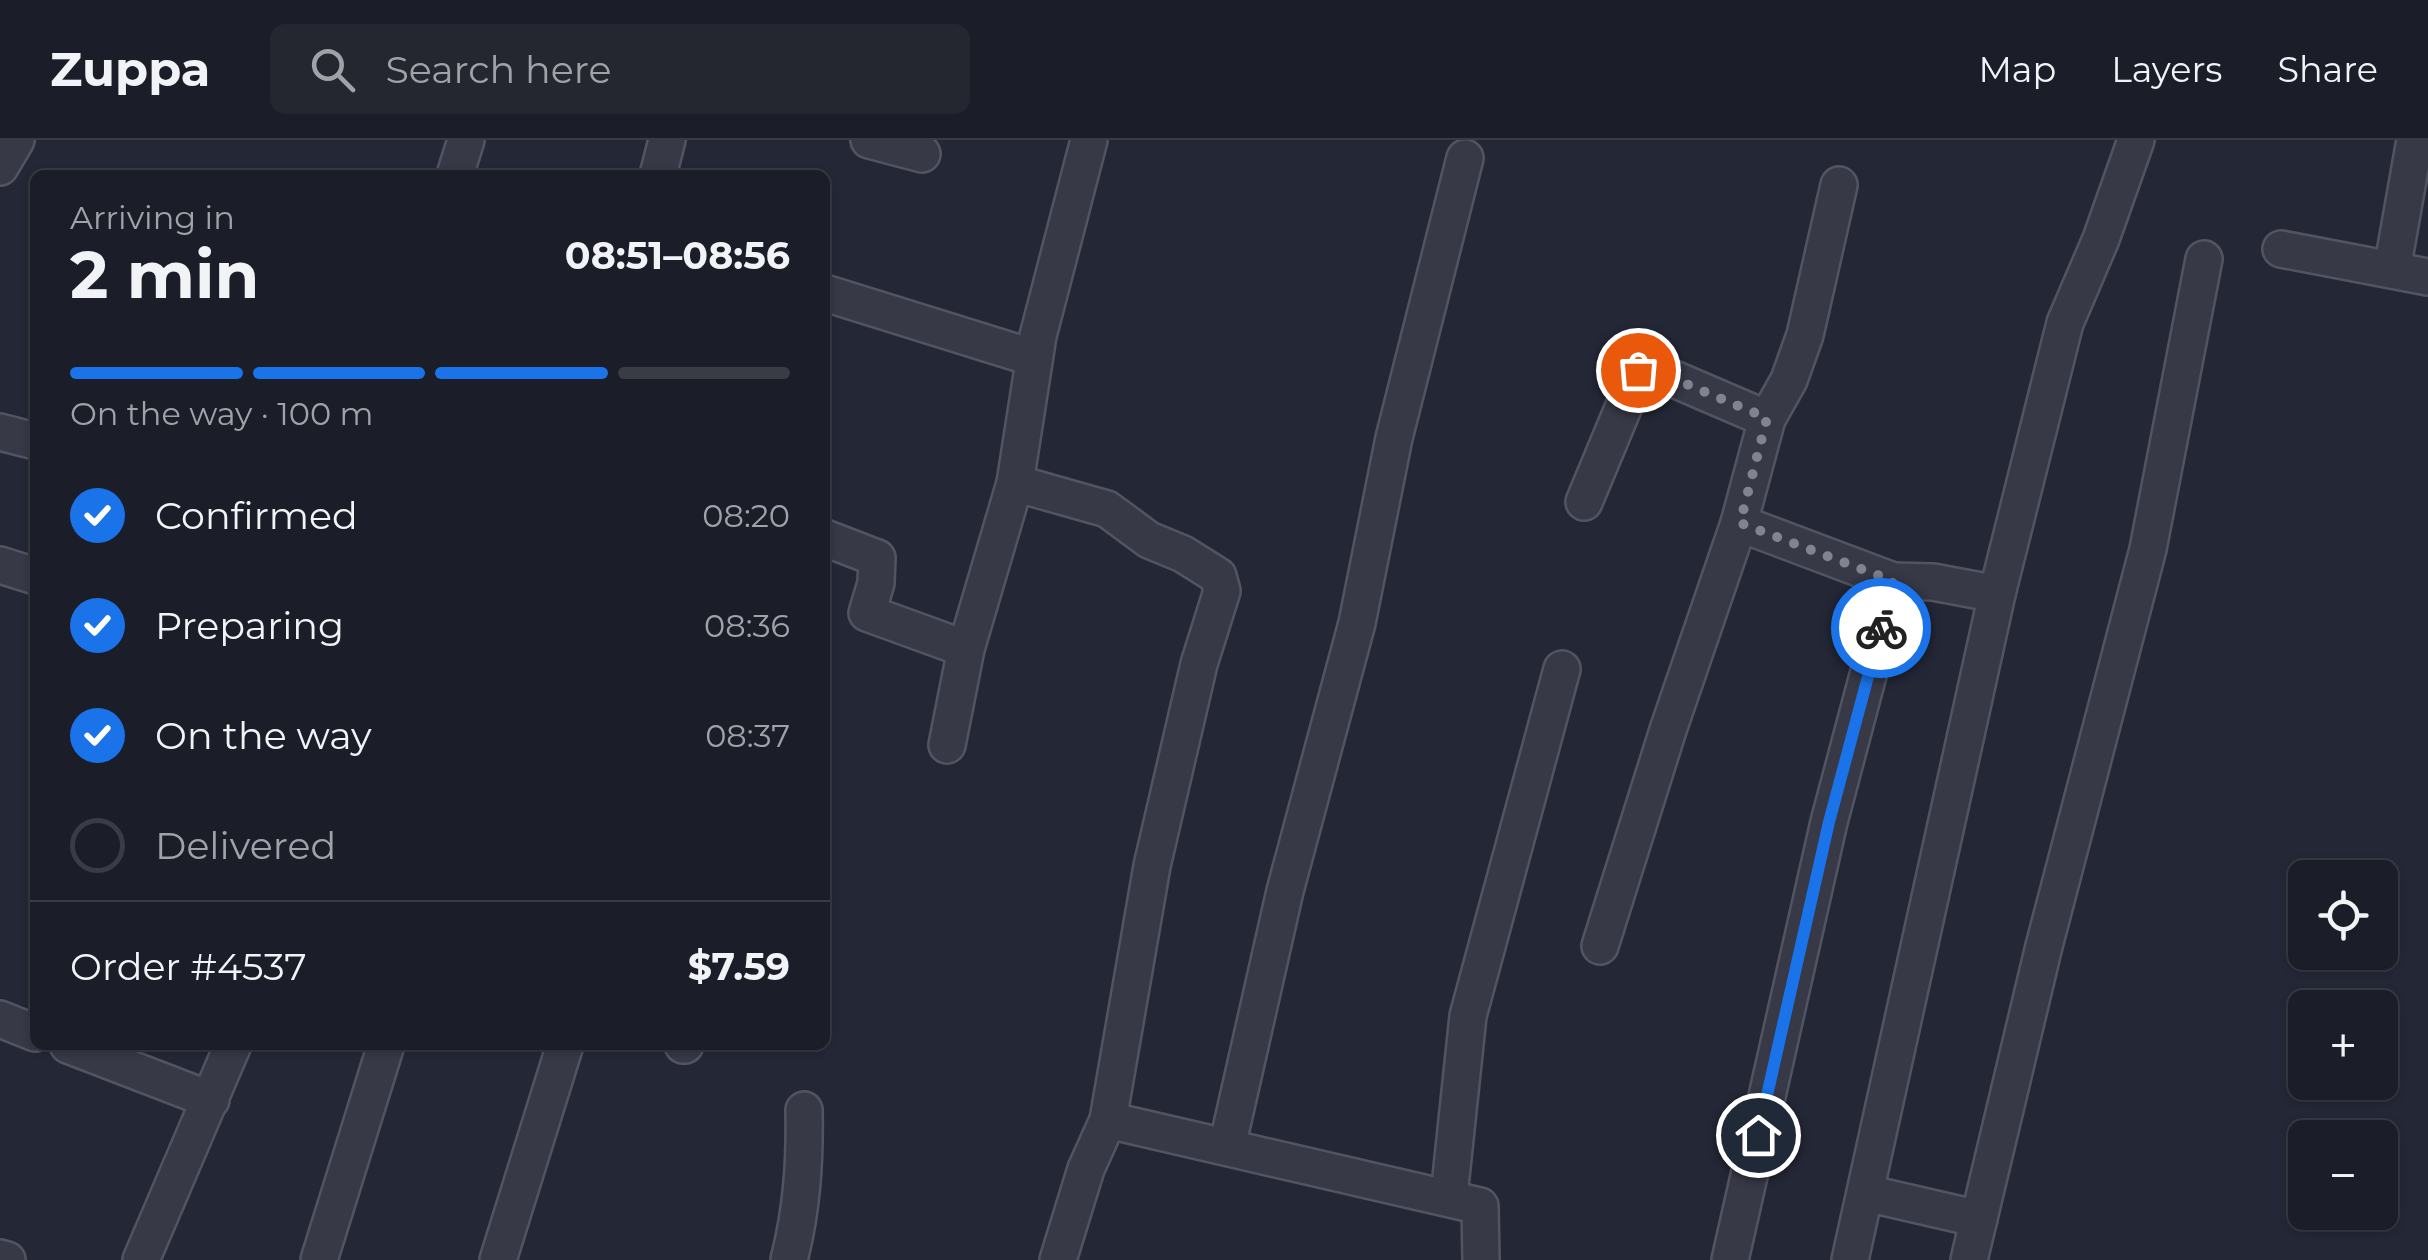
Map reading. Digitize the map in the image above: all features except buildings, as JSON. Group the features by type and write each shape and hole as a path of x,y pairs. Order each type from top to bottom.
{"street":[{"path":"0,167 16,140"},
{"path":"457,170 466,140"},
{"path":"659,170 667,140"},
{"path":"869,140 922,154"},
{"path":"947,745 966,649 1015,482 1034,358 1089,140"},
{"path":"2392,270 2415,140"},
{"path":"1850,1260 1997,594 2064,323 2101,240 2130,141"},
{"path":"1227,1148 1285,891 1357,623 1394,438 1465,158"},
{"path":"1600,946 1668,730 1740,523 1767,418 1789,380 1805,335 1839,185"},
{"path":"2282,250 2428,277"},
{"path":"1969,1260 2044,946 2148,549 2204,259"},
{"path":"830,295 1034,358"},
{"path":"1584,502 1638,370 1646,367 1767,418"},
{"path":"0,432 30,441"},
{"path":"1015,482 1107,509 1148,540 1182,554 1218,576 1222,591 1199,664 1152,866 1108,1120 1086,1168 1058,1260"},
{"path":"1740,523 1893,581 1933,582 1997,594"},
{"path":"830,540 877,558 876,583 867,613 966,649"},
{"path":"0,565 30,574"},
{"path":"1730,1260 1829,822 1893,581"},
{"path":"1449,1196 1468,1016 1562,668"},
{"path":"0,1019 30,1030"},
{"path":"81,1050 211,1100"},
{"path":"141,1260 231,1050"},
{"path":"319,1260 384,1050"},
{"path":"498,1260 564,1050"},
{"path":"788,1260 800,1217 804,1110"},
{"path":"1108,1120 1480,1206 1482,1260"},
{"path":"1866,1194 1980,1219"}],"way so far":[{"path":"1638,370 1646,367 1767,418 1740,523 1893,581 1881,628"}],"route":[{"path":"1758,1135 1829,822 1881,628"}]}
